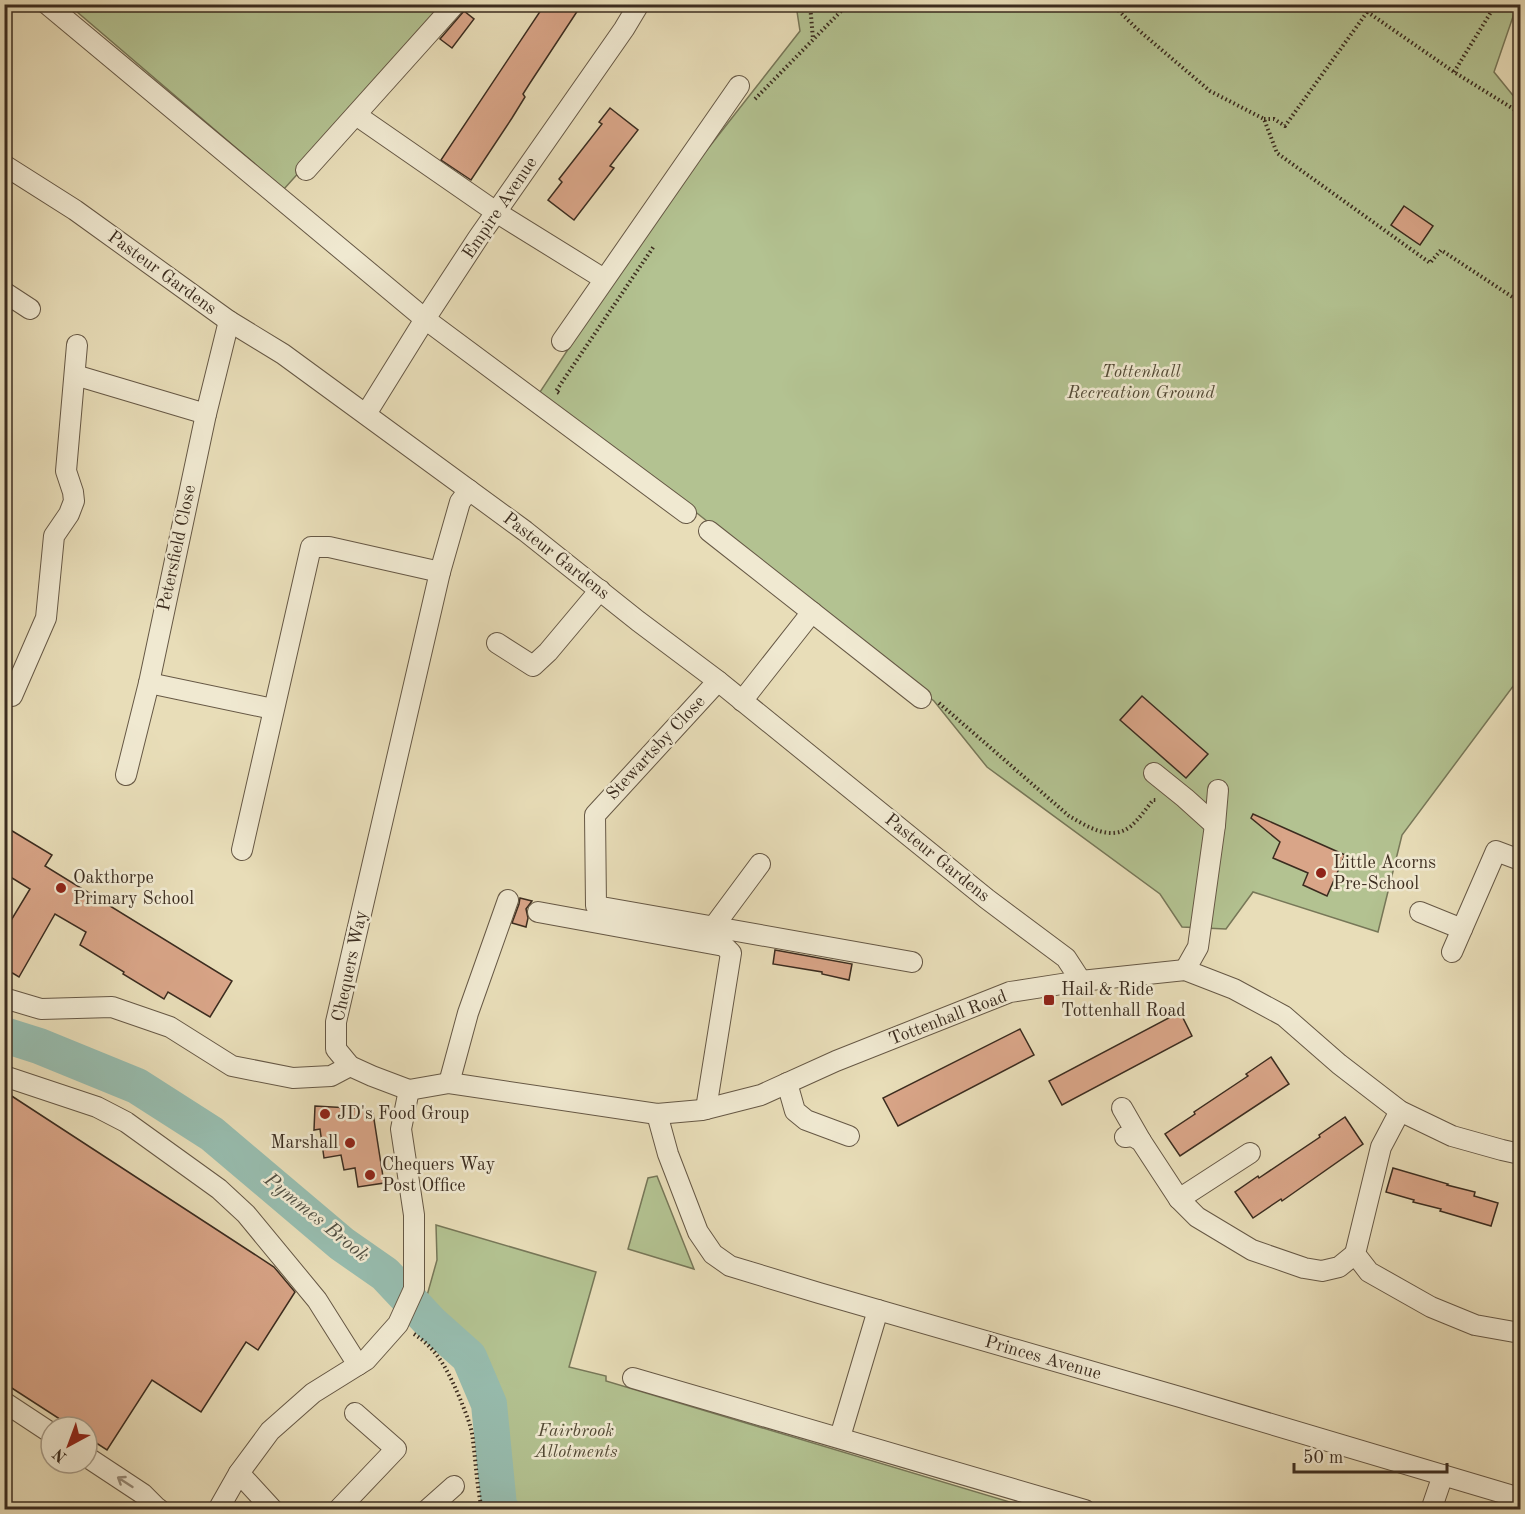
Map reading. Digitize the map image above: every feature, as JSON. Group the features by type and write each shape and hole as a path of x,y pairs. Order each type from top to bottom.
{"street":[{"path":"47,4 425,319 686,513"},
{"path":"306,170 455,4"},
{"name":"Empire Avenue","path":"366,414 496,212 639,4"},
{"path":"562,341 739,86"},
{"path":"357,115 496,212 604,279"},
{"name":"Pasteur Gardens","path":"4,165 75,210 229,321 283,354 469,490 718,681 987,898 1066,958 1081,981"},
{"path":"4,292 30,309"},
{"name":"Petersfield Close","path":"126,775 149,683 206,414 229,321"},
{"path":"12,696 46,618 54,536 69,514 74,501 66,471 77,345"},
{"path":"75,375 206,414"},
{"name":"Chequers Way","path":"350,1066 336,1049 336,1022 440,572 460,502 469,490"},
{"path":"709,531 928,699"},
{"path":"242,850 310,546 328,547 440,572"},
{"path":"497,642 533,666 548,652 600,590"},
{"path":"742,701 812,612"},
{"name":"Stewartsby Close","path":"714,926 596,906 595,814 718,681"},
{"path":"149,683 273,709"},
{"path":"1154,773 1215,825"},
{"path":"1185,970 1198,947 1218,790"},
{"path":"1452,952 1496,851 1521,860"},
{"path":"760,864 714,926 912,962"},
{"path":"450,1083 468,1013 508,900"},
{"path":"538,912 724,946 731,953 706,1109"},
{"path":"1420,912 1462,929"},
{"name":"Tottenhall Road","path":"409,1090 450,1083 657,1114 706,1109 760,1095 836,1061 1010,992 1081,981 1185,970 1234,988 1284,1016 1339,1064 1400,1111 1452,1136 1521,1154"},
{"path":"4,998 41,1009 112,1007 170,1027 232,1066 293,1078 331,1076 350,1066 409,1090 401,1129 414,1215 414,1289 398,1324 366,1360 313,1393 270,1431 239,1473 218,1509"},
{"path":"4,1076 97,1107 126,1122 219,1189 246,1214 317,1300 358,1365"},
{"path":"787,1083 795,1111 807,1120 849,1136"},
{"path":"1122,1108 1133,1139 1179,1199 1197,1217 1252,1250 1304,1268 1322,1271 1339,1266 1356,1267 1431,1307 1475,1325 1521,1333"},
{"path":"1339,1266 1355,1254 1381,1147 1400,1111"},
{"name":"Princes Avenue","path":"657,1114 668,1154 698,1232 712,1254 730,1266 1521,1498"},
{"path":"1179,1199 1250,1153"},
{"path":"1355,1254 1369,1272"},
{"path":"840,1437 878,1310"},
{"path":"633,1378 1085,1509"},
{"path":"4,1402 39,1425"},
{"path":"338,1509 396,1449 355,1413"},
{"path":"99,1465 143,1494 160,1509"},
{"path":"239,1473 273,1509"},
{"path":"1431,1509 1443,1475"},
{"path":"427,1509 454,1486"}],"path":[{"path":"810,4 813,40"},
{"path":"753,102 848,4"},
{"path":"1112,4 1136,28 1210,91 1264,119 1274,119 1285,126 1373,4"},
{"path":"1356,4 1454,72 1521,113"},
{"path":"1454,72 1496,4"},
{"path":"1264,119 1277,153 1430,263 1441,250 1521,302"},
{"path":"565,398 556,391 655,246"},
{"path":"928,699 1069,816 1093,830 1112,834 1130,827 1153,800 1161,800"},
{"path":"398,1324 424,1341 441,1360 452,1379 468,1419 473,1439 482,1509"}],"green space":[{"path":"69,5 450,5 284,189"},
{"name":"Tottenhall Recreation Ground","path":"796,5 1517,5 1494,72 1520,104 1520,677 1402,835 1378,932 1253,892 1226,929 1182,927 1160,894 987,767 934,701 693,510 538,395 659,211 800,31"},
{"path":"657,1176 694,1269 628,1249 648,1178"},
{"name":"Fairbrook Allotments","path":"436,1225 596,1272 569,1367 606,1376 606,1381 1033,1509 511,1509 506,1484 508,1449 503,1422 491,1390 470,1350 426,1299 437,1260"}],"building":[{"path":"545,4 582,4 523,94 525,97 471,180 441,160"},
{"path":"464,11 474,19 452,48 440,39"},
{"path":"610,108 638,130 610,166 614,168 574,220 548,200 562,182 559,179 602,124 599,122"},
{"path":"1404,206 1433,226 1420,245 1391,225"},
{"path":"1142,696 1208,754 1186,778 1120,720"},
{"path":"1253,814 1345,855 1327,896 1303,885 1308,873 1273,858 1280,842 1251,818"},
{"path":"4,826 52,855 45,866 232,981 210,1017 168,992 164,999 123,974 124,972 80,945 86,932 55,914 19,977 4,968 4,932 30,889 4,873"},
{"path":"520,898 532,901 526,909 528,918 526,927 512,923"},
{"path":"775,950 852,964 849,980 822,974 822,972 773,964"},
{"path":"1180,1012 1192,1036 1062,1105 1049,1081"},
{"path":"1020,1029 1034,1055 898,1126 883,1098"},
{"path":"1271,1057 1289,1084 1180,1156 1165,1134 1248,1076 1246,1074"},
{"path":"4,1091 274,1267 295,1292 258,1350 246,1342 201,1412 152,1380 107,1450 99,1445 99,1415 53,1415 4,1383"},
{"path":"315,1106 367,1109 373,1113 384,1183 358,1187 355,1168 344,1170 341,1155 324,1158 320,1129 314,1130"},
{"path":"1345,1117 1363,1144 1282,1201 1281,1199 1253,1218 1235,1192 1320,1137 1319,1135"},
{"path":"1393,1168 1475,1192 1474,1196 1498,1203 1491,1226 1386,1192"}],"waterway":[{"name":"Pymmes Brook","path":"4,1035 39,1046 137,1086 212,1134 342,1244 385,1274 432,1324 469,1357 489,1404 499,1506 502,1510"}],"place":[{"name":"Little Acorns Pre-School","path":"1321,873"},
{"name":"Oakthorpe Primary School","path":"61,888"},
{"name":"Hail & Ride Tottenhall Road","path":"1049,1000"},
{"name":"JD's Food Group","path":"325,1114"},
{"name":"Marshall","path":"350,1143"},
{"name":"Chequers Way Post Office","path":"370,1175"}]}
